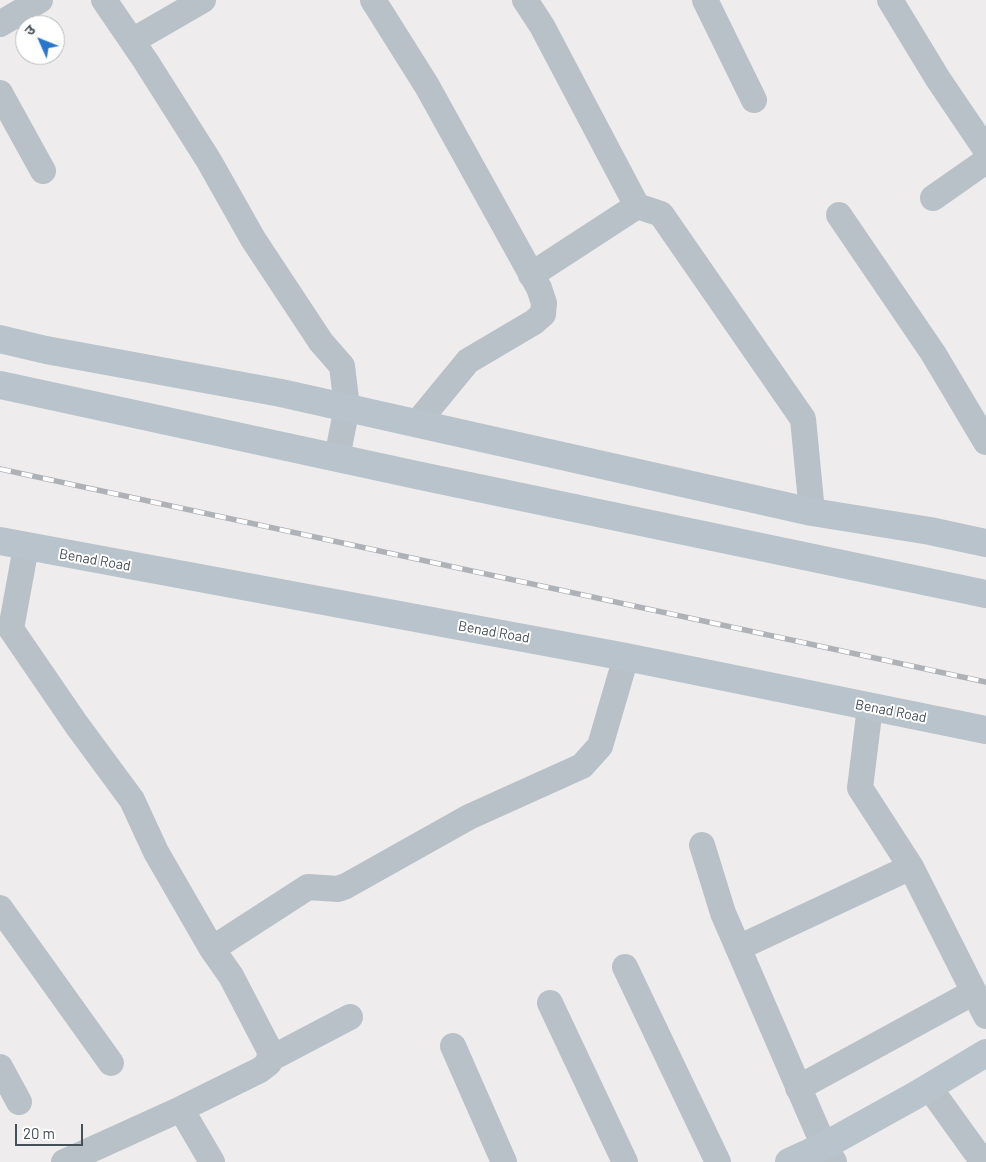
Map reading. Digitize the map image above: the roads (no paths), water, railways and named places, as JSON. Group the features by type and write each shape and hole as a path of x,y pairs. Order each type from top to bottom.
{"street":[{"path":"3,16 40,0"},
{"path":"104,0 209,161 253,238 321,342 342,366 347,407 337,458"},
{"path":"132,41 203,0"},
{"path":"373,0 427,86 539,288 544,302 543,314 534,322 468,361 416,423"},
{"path":"525,0 542,26 638,206 661,214 802,419 812,512"},
{"path":"705,0 754,100"},
{"path":"890,0 938,79 986,150"},
{"path":"0,93 43,171"},
{"path":"933,198 986,161"},
{"path":"531,275 638,206"},
{"path":"839,215 933,353 986,442"},
{"path":"0,339 46,350 280,393 812,512 930,531 986,544"},
{"path":"0,385 337,458 986,594"},
{"path":"13,544 11,629 76,724 132,800 156,852 212,949 231,976 270,1051 269,1063 260,1070 181,1110 69,1161"},
{"name":"Benad Road","path":"13,544 626,657 986,730"},
{"path":"212,949 308,887 338,889 346,886 469,818 582,766 600,746 626,657"},
{"path":"870,707 860,788 911,867 986,1016"},
{"path":"702,845 723,913 798,1088 829,1154"},
{"path":"738,948 911,867"},
{"path":"0,908 111,1063"},
{"path":"625,967 718,1162"},
{"path":"798,1088 974,992"},
{"path":"550,1003 625,1162"},
{"path":"270,1059 350,1017"},
{"path":"453,1046 504,1162"},
{"path":"789,1162 829,1154 930,1087 986,1053"},
{"path":"0,1067 19,1102"},
{"path":"930,1087 983,1162"},
{"path":"181,1110 212,1162"}],"railway":[{"path":"0,469 986,682"}]}
